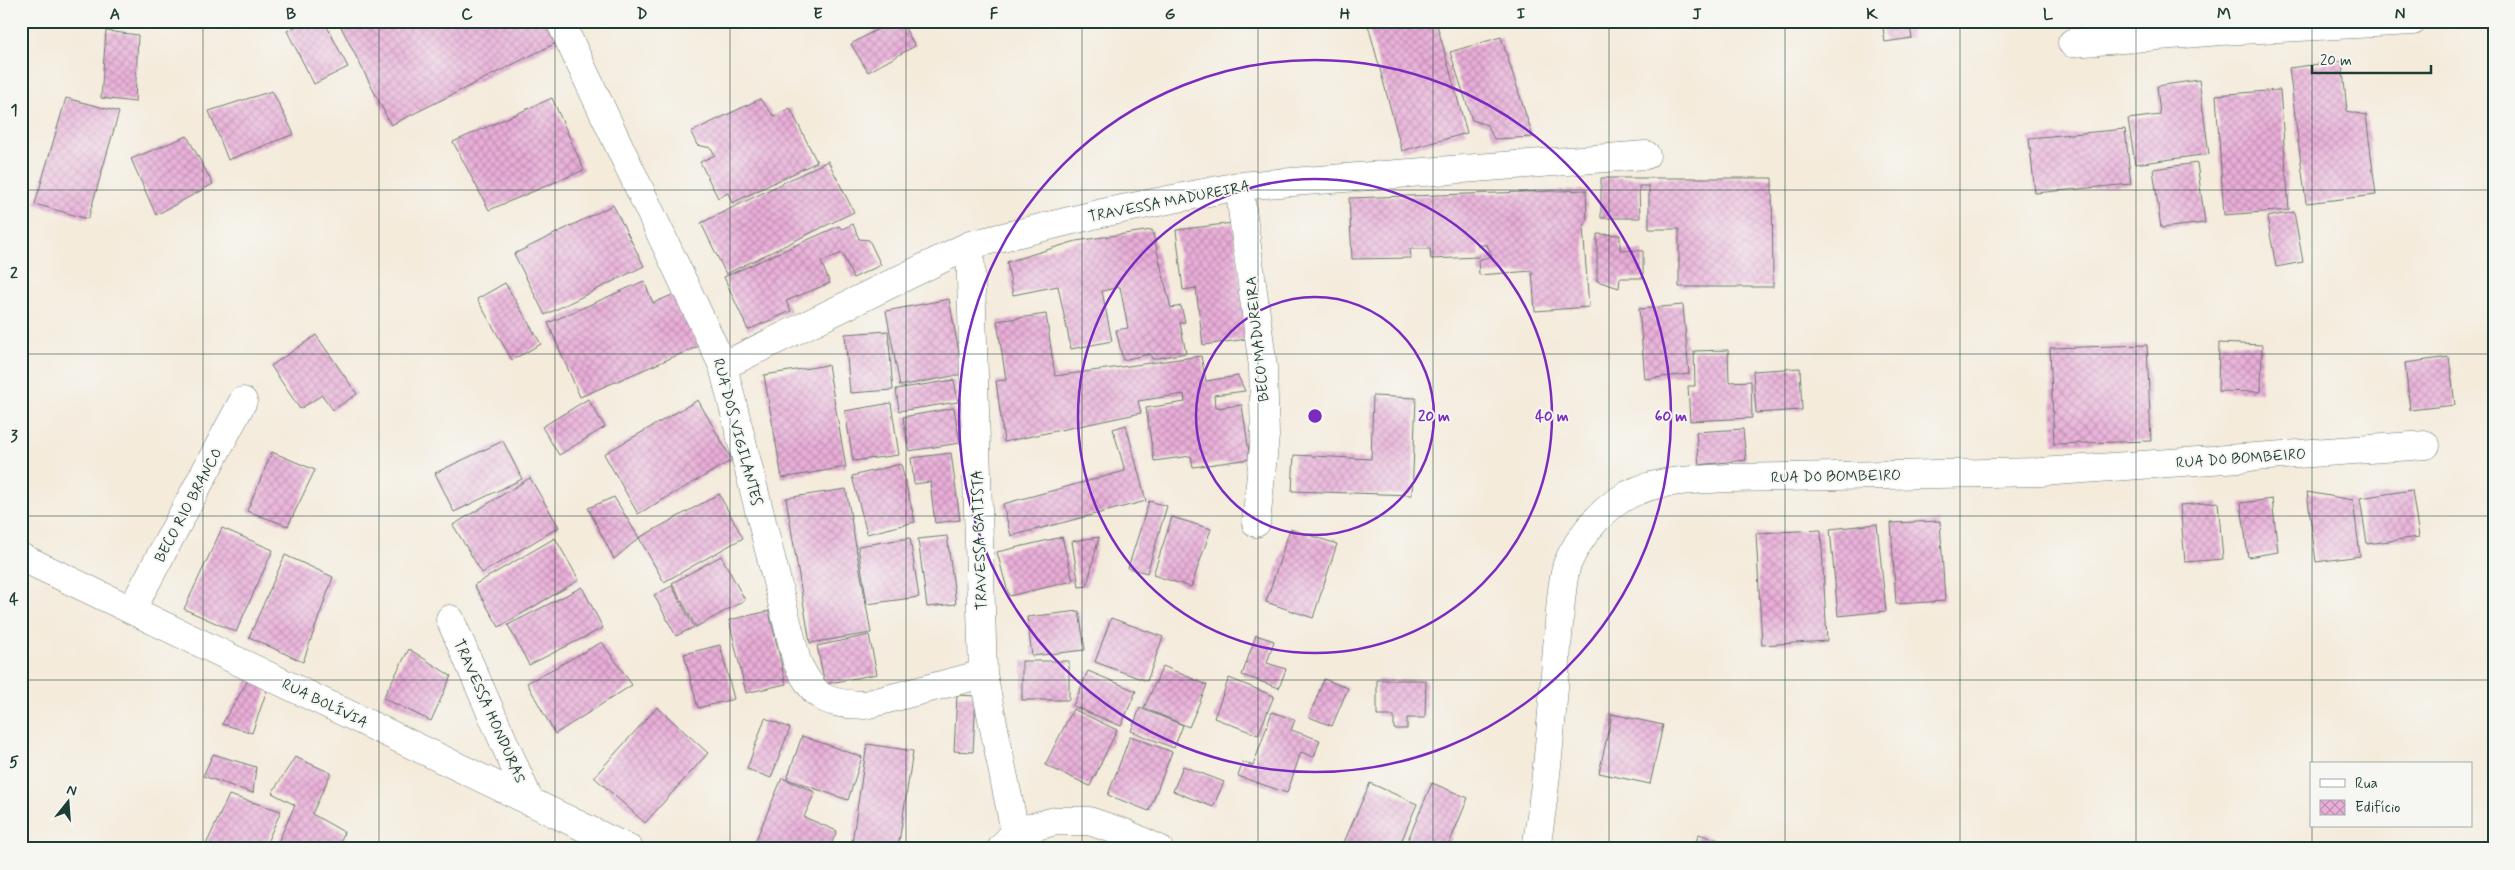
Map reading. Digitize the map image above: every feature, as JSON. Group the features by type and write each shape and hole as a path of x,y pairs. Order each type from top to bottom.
{"street":[{"name":"RUA DOS VIGILANTES","path":"560,21 723,366 797,662 808,684 824,699 845,704 865,705 983,674"},
{"path":"2072,43 2220,26 2413,21"},
{"name":"TRAVESSA MADUREIRA","path":"723,366 970,245 1102,213 1239,186 1646,155"},
{"name":"BECO MADUREIRA","path":"1239,186 1263,367 1265,436 1256,523"},
{"name":"TRAVESSA BATISTA","path":"970,245 983,674 1008,840"},
{"name":"BECO RIO BRANCO","path":"132,609 243,401"},
{"name":"RUA DO BOMBEIRO","path":"1536,849 1545,796 1560,615 1567,563 1594,520 1619,500 1649,486 1684,480 1728,478 2041,472 2426,445"},
{"name":"RUA BOLÍVIA","path":"21,557 629,849"},
{"name":"TRAVESSA HONDURAS","path":"450,619 530,802"},
{"path":"1008,840 1055,821 1089,821 1122,832 1159,849"}],"building":[{"path":"306,21 324,21 348,67 314,84 287,31"},
{"path":"338,21 550,21 560,41 391,125"},
{"path":"892,21 901,21 915,46 868,72 851,44"},
{"path":"1367,21 1436,21 1467,133 1402,151"},
{"path":"1640,21 1697,21 1697,28"},
{"path":"1882,21 1909,21 1912,38 1885,42"},
{"path":"106,31 138,35 135,102 101,98"},
{"path":"1501,37 1533,137 1494,139 1487,125 1472,120 1450,52"},
{"path":"2342,61 2347,111 2366,115 2376,195 2306,203 2289,68"},
{"path":"2199,80 2209,154 2135,164 2128,119 2160,115 2157,86"},
{"path":"2280,90 2289,210 2224,215 2216,95"},
{"path":"272,91 294,134 228,160 209,111"},
{"path":"66,98 119,112 88,219 35,204"},
{"path":"552,98 584,170 489,210 453,142"},
{"path":"760,99 774,116 790,108 817,162 732,203 728,193 718,198 700,162 715,155 711,148 697,145 691,132"},
{"path":"2125,129 2131,184 2035,193 2029,138"},
{"path":"187,136 213,184 156,215 131,159"},
{"path":"828,161 854,212 726,274 701,223"},
{"path":"2197,163 2205,223 2161,228 2153,169"},
{"path":"1601,178 1772,178 1773,287 1679,287 1679,229 1649,229 1649,186 1639,186 1640,218 1601,218"},
{"path":"1586,190 1587,220 1583,227 1589,307 1535,311 1532,271 1479,275 1478,260 1492,256 1487,245 1478,245 1479,257 1431,259 1430,249 1410,249 1411,258 1352,259 1349,198"},
{"path":"613,205 644,266 545,315 514,254"},
{"path":"2294,212 2303,262 2276,267 2267,217"},
{"path":"1233,223 1247,339 1203,345 1196,288 1183,290 1176,230"},
{"path":"853,224 859,239 869,240 881,265 853,278 842,253 821,262 830,283 786,301 791,311 748,330 724,277 839,226 842,229"},
{"path":"1152,230 1171,308 1181,306 1185,322 1180,323 1186,353 1152,359 1150,354 1123,360 1116,330 1128,328 1120,287 1102,291 1112,341 1071,349 1058,286 1013,295 1007,262 1076,241"},
{"path":"1597,234 1620,235 1620,250 1643,251 1643,278 1620,278 1619,288 1597,281"},
{"path":"644,281 653,303 677,293 699,346 580,397 548,323"},
{"path":"505,283 541,344 512,360 477,299"},
{"path":"949,299 963,374 900,386 886,311"},
{"path":"1683,305 1689,374 1645,379 1639,309"},
{"path":"1046,314 1055,376 1201,356 1206,381 1238,376 1245,391 1214,395 1215,408 1242,405 1250,459 1193,467 1191,456 1154,461 1146,408 1185,402 1184,394 1138,401 1141,413 1004,442 996,381 1006,380 997,321"},
{"path":"888,331 893,390 850,393 845,334"},
{"path":"316,335 357,394 333,410 322,395 300,409 271,366"},
{"path":"2219,343 2262,345 2261,392 2218,391"},
{"path":"2147,345 2151,441 2054,444 2050,348"},
{"path":"1728,350 1729,382 1751,381 1752,418 1690,421 1688,386 1695,386 1694,351"},
{"path":"2449,357 2455,405 2410,410 2405,363"},
{"path":"828,365 846,467 782,478 764,375"},
{"path":"1800,368 1802,410 1756,413 1753,371"},
{"path":"954,380 958,402 899,411 896,389"},
{"path":"1373,396 1416,398 1412,495 1292,491 1294,455 1371,459"},
{"path":"588,399 605,427 559,455 542,427"},
{"path":"698,400 732,460 638,514 604,454"},
{"path":"891,403 899,455 853,461 845,411"},
{"path":"954,408 960,443 909,451 903,417"},
{"path":"1126,425 1146,501 1011,536 1003,504 1125,471 1113,429"},
{"path":"1743,429 1746,460 1699,465 1696,432"},
{"path":"503,441 522,479 454,512 435,473"},
{"path":"272,452 315,470 288,526 247,511"},
{"path":"951,453 960,520 935,523 930,482 914,484 911,458"},
{"path":"901,464 915,522 867,534 852,476"},
{"path":"530,478 559,527 482,573 453,525"},
{"path":"846,489 871,633 810,643 786,498"},
{"path":"2412,490 2419,537 2367,544 2360,498"},
{"path":"2307,492 2353,500 2360,556 2316,562"},
{"path":"719,494 743,538 664,582 639,538"},
{"path":"614,497 639,538 614,559 588,508"},
{"path":"2272,499 2278,552 2248,557 2241,503"},
{"path":"1149,501 1167,506 1147,573 1128,568"},
{"path":"2218,502 2223,559 2185,562 2180,505"},
{"path":"1172,517 1211,529 1191,587 1153,575"},
{"path":"1940,521 1945,601 1896,604 1891,523"},
{"path":"1877,524 1886,611 1838,616 1830,529"},
{"path":"222,528 273,550 236,632 184,609"},
{"path":"1290,529 1337,544 1313,618 1266,602"},
{"path":"1821,530 1827,641 1762,645 1756,533"},
{"path":"947,536 956,604 927,607 918,539"},
{"path":"1062,537 1073,581 1009,596 997,552"},
{"path":"1099,537 1087,586 1079,587 1072,541"},
{"path":"555,538 579,580 499,627 474,585"},
{"path":"910,538 919,597 867,604 858,546"},
{"path":"285,555 333,577 303,662 249,637"},
{"path":"721,556 745,600 696,627 672,583"},
{"path":"672,586 694,627 676,636 654,595"},
{"path":"582,587 603,628 529,665 508,625"},
{"path":"769,611 786,684 746,693 729,620"},
{"path":"1079,611 1085,650 1032,656 1027,617"},
{"path":"1111,618 1163,637 1147,681 1095,662"},
{"path":"869,635 877,674 825,684 817,646"},
{"path":"1256,635 1274,641 1267,663 1286,669 1279,688 1242,675"},
{"path":"602,642 632,685 555,734 527,683"},
{"path":"720,645 734,699 698,708 684,654"},
{"path":"409,649 451,676 431,721 383,698"},
{"path":"1022,661 1069,661 1069,700 1022,700"},
{"path":"1163,666 1207,685 1189,727 1144,708"},
{"path":"1088,671 1136,691 1121,726 1073,706"},
{"path":"1229,678 1274,696 1258,735 1214,718"},
{"path":"1324,679 1348,688 1332,726 1309,717"},
{"path":"248,680 268,687 252,733 222,724"},
{"path":"1377,680 1426,680 1425,718 1407,718 1407,729 1394,729 1394,716 1377,716"},
{"path":"957,695 976,696 973,752 954,751"},
{"path":"657,707 708,753 645,823 594,777"},
{"path":"1140,708 1183,725 1174,748 1131,731"},
{"path":"1073,709 1117,730 1090,786 1045,765"},
{"path":"1272,712 1295,720 1291,730 1320,740 1314,757 1301,752 1287,793 1238,776 1243,762 1253,766"},
{"path":"1612,714 1663,725 1650,784 1599,773"},
{"path":"765,718 790,728 771,778 747,769"},
{"path":"802,736 862,757 848,800 787,779"},
{"path":"1130,736 1172,752 1149,811 1108,795"},
{"path":"867,744 913,751 898,849 851,849"},
{"path":"213,754 256,767 253,793 203,776"},
{"path":"295,757 331,773 312,814 344,832 338,849 275,849 295,805 272,793"},
{"path":"1183,766 1224,782 1213,807 1173,791"},
{"path":"782,778 815,792 804,817 837,831 829,849 752,849"},
{"path":"1370,783 1417,804 1398,849 1341,849"},
{"path":"1432,783 1468,798 1447,849 1404,849"},
{"path":"229,795 281,811 264,849 204,849"},
{"path":"1699,834 1740,848 1740,849 1693,849"},
{"path":"21,840 41,849 21,849"}]}
